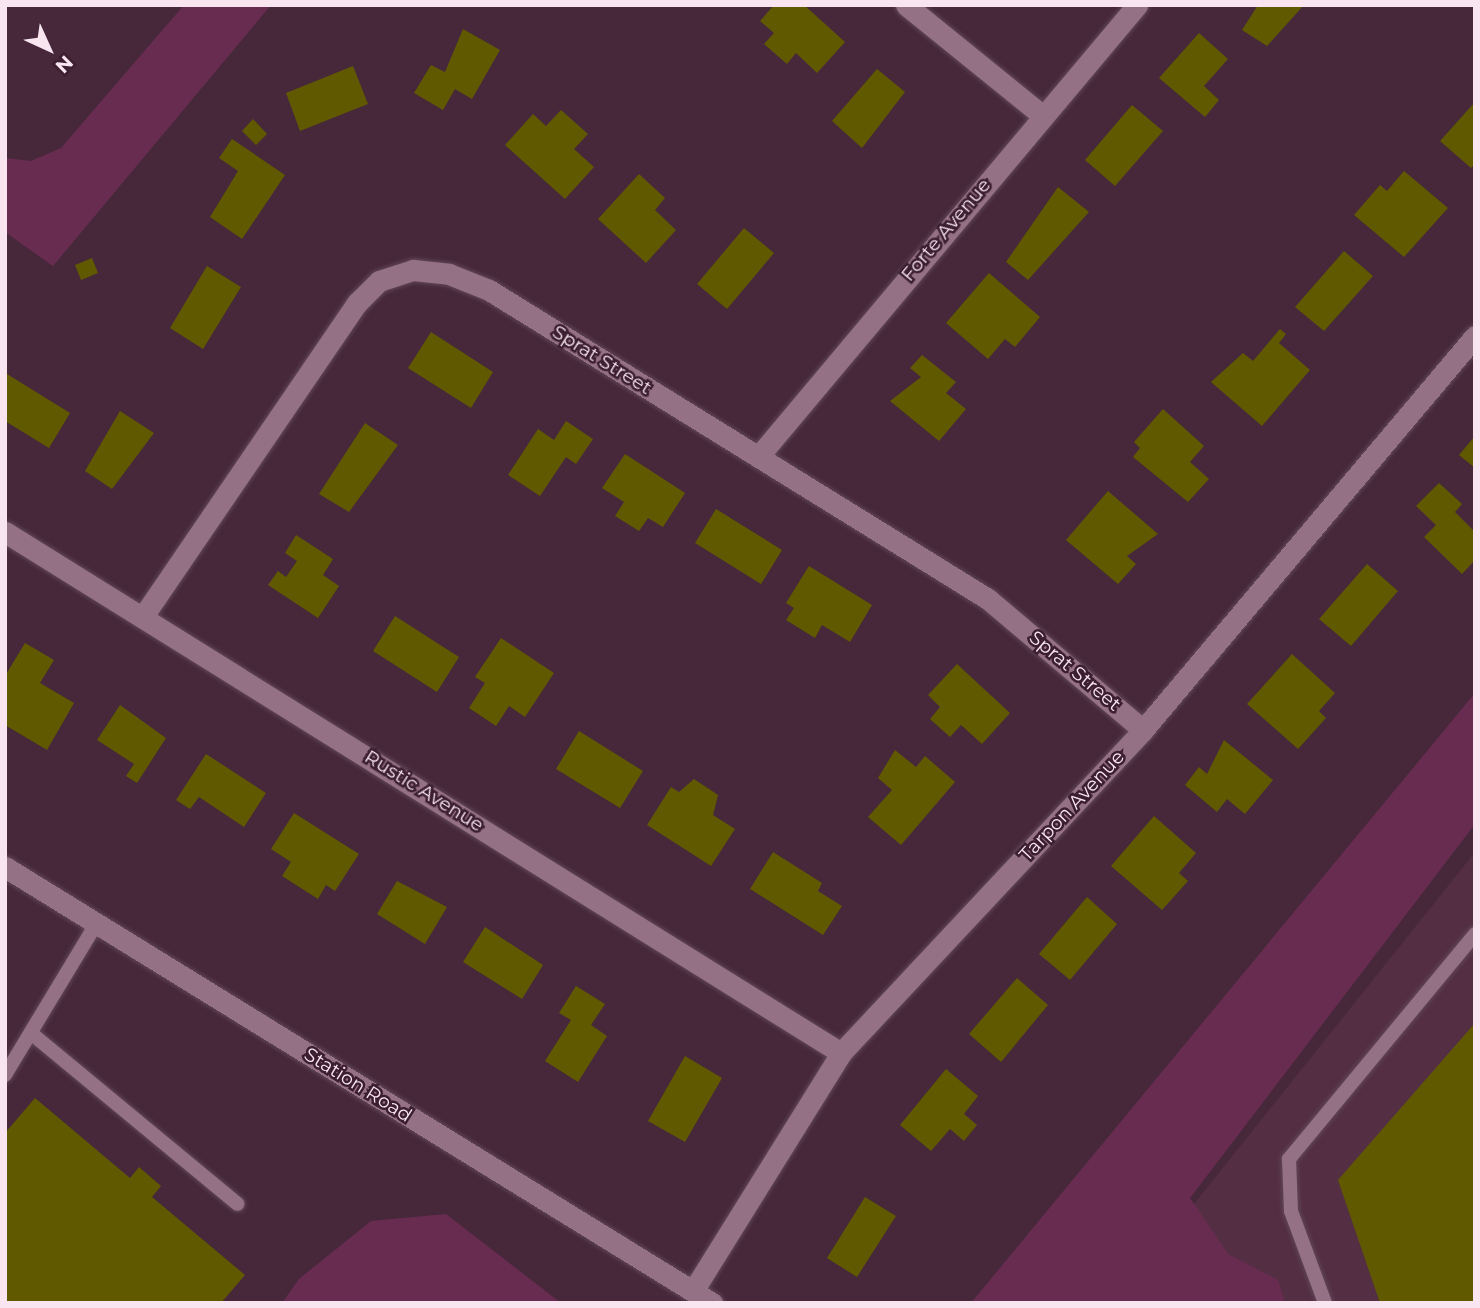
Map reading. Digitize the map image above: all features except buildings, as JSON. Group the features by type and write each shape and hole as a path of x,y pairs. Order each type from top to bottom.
{"street":[{"path":"906,5 1042,115"},
{"name":"Forte Avenue","path":"758,457 1042,115 1137,5"},
{"name":"Sprat Street","path":"144,615 357,303 379,281 413,270 449,274 489,290 988,599 1143,730"},
{"name":"Tarpon Avenue","path":"693,1291 841,1053 1143,730 1475,336"},
{"name":"Rustic Avenue","path":"5,532 144,615 841,1053"},
{"name":"Station Road","path":"5,867 712,1303"}],"lane":[{"path":"5,1075 96,924"},
{"path":"1325,1303 1292,1211 1289,1159 1475,934"},
{"path":"31,1033 238,1204"}],"shaded area":[{"path":"184,5 271,5 53,266 5,232 5,158 31,161 61,148"},
{"path":"1475,693 1475,824 1190,1198 1228,1254 1278,1280 1285,1303 971,1303"},
{"path":"1475,852 1475,1303 1115,1303"},
{"path":"446,1214 561,1303 282,1303 299,1279 371,1221"}]}
